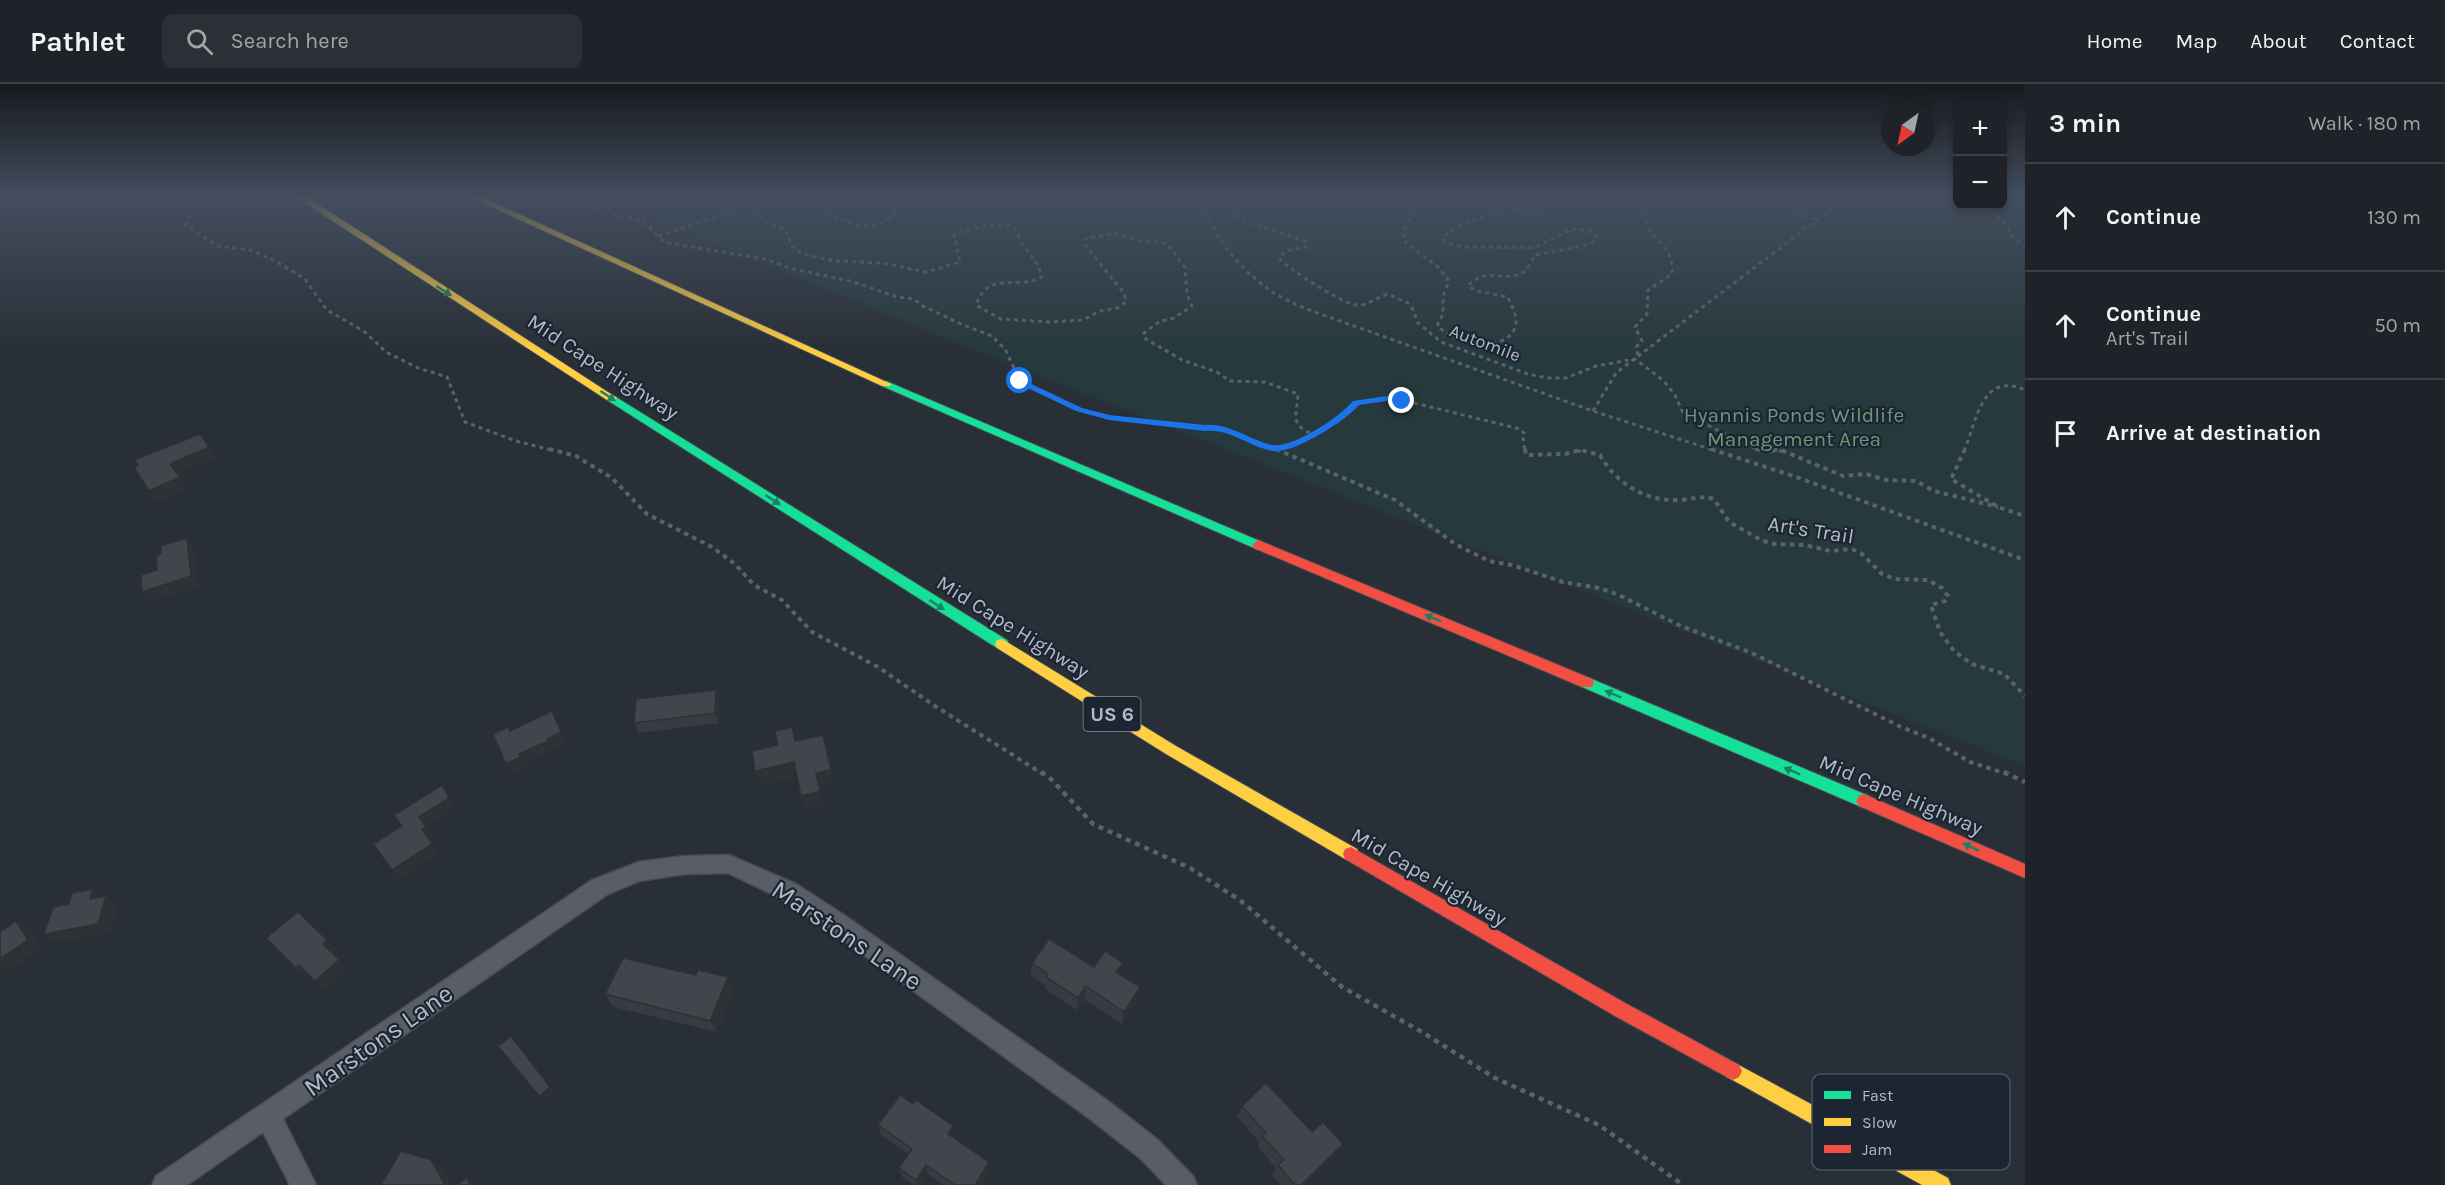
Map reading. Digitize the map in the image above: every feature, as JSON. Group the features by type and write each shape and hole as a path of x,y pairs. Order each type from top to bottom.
{"highway":[{"name":"Mid Cape Highway","path":"379,248 651,424 1171,750 1621,1010 1812,1114"},
{"name":"Mid Cape Highway","path":"584,248 871,378 2025,871"},
{"name":"Mid Cape Highway","path":"1914,1170 1941,1185"}],"street":[{"name":"Marstons Lane","path":"165,1185 600,887 639,872 685,865 729,864 788,891 836,922 1099,1110 1149,1149 1184,1185"},
{"path":"268,1115 303,1185"}],"path":[{"path":"237,248 251,250 304,278 327,310 365,332 386,352 418,368 447,377 465,422 516,441 576,456 612,478 647,514 712,548 735,564 754,585 782,600 812,632 878,667 935,706 1049,777 1093,824 1190,868 1241,901 1342,987 1422,1032 1495,1078 1599,1125 1683,1185"},
{"path":"702,248 764,259 793,269 854,282 897,297 914,299 921,305 961,324 992,336 1005,349 1020,381 1079,409 1109,417 1205,428 1216,427 1275,449 1395,500 1455,544 1489,561 1512,565 1563,582 1599,588 1619,595 1681,626 1752,652 1901,728 1929,738 1970,762 1997,769 2025,782"},
{"path":"795,248 802,254 846,262 882,263 926,272 960,262 956,248"},
{"path":"1028,248 1042,277 1033,282 992,283 980,291 976,305 990,315 1010,321 1083,320 1100,311 1123,305 1126,302 1124,293 1088,248"},
{"path":"1171,248 1183,263 1192,306 1174,318 1160,321 1143,334 1146,339 1182,360 1217,372 1230,381 1252,379 1290,389 1298,394 1295,423 1302,430 1312,434 1306,439 1275,449"},
{"path":"1230,248 1271,291 1311,311 1593,411 1796,477 2025,560"},
{"name":"Automile","path":"1299,248 1286,251 1279,258 1285,267 1307,278 1326,293 1344,302 1362,305 1387,294 1405,300 1416,312 1417,322 1441,342 1502,363 1528,375 1566,378 1596,366 1637,357"},
{"name":"Automile","path":"1411,248 1438,265 1449,281 1443,296 1443,314 1437,326 1444,334 1456,339 1486,345 1501,344 1508,340 1513,334 1517,318 1508,297 1477,291 1468,286 1471,281 1490,274 1515,275 1524,272 1534,255 1570,248"},
{"path":"1665,248 1671,254 1675,264 1672,274 1648,290 1647,314 1635,327 1642,341 1636,347 1637,357 1659,373 1679,401 1683,413 1701,420 1749,447 1760,451 1781,450 1843,476 1866,474 1886,480 1916,482 1934,491 2025,516"},
{"path":"1593,411 1616,373 1780,248"},
{"path":"1998,507 1951,479 1968,442 1975,415 1986,396 1996,388 2004,386 2025,390"},
{"name":"Art's Trail","path":"1312,434 1346,416 1356,403 1394,398 1520,429 1525,434 1523,439 1526,455 1555,455 1589,450 1600,455 1617,480 1629,488 1672,500 1710,498 1719,503 1722,512 1733,525 1765,542 1813,546 1833,551 1852,549 1863,554 1875,571 1883,576 1898,580 1918,577 1940,585 1948,596 1945,601 1931,604 1940,632 1954,651 1972,664 2004,674 2025,696"}],"green space":[{"name":"Hyannis Ponds Wildlife Management Area","path":"726,248 2025,248 2025,766 992,357"}],"building":[{"path":"200,434 209,447 170,464 180,477 149,491 134,467 138,465 134,460"},
{"path":"187,538 191,576 142,592 141,575 157,570 156,556 161,554 161,546"},
{"path":"716,690 715,713 634,723 636,699"},
{"path":"552,711 561,732 547,739 548,741 519,754 520,757 506,764 493,734 508,727 510,731"},
{"path":"792,727 795,741 823,735 831,770 816,773 820,791 801,796 794,762 755,771 752,751 778,745 775,731"},
{"path":"442,785 449,798 419,817 426,827 422,830 432,844 392,870 373,844 402,826 394,815"},
{"path":"93,889 90,899 106,896 98,924 44,934 53,907 69,904 72,893"},
{"path":"298,912 327,940 323,944 339,960 315,981 299,965 296,968 266,938"},
{"path":"16,921 28,940 0,959 0,932"},
{"path":"1049,939 1094,967 1105,951 1123,963 1116,972 1140,987 1124,1012 1086,986 1078,998 1046,977 1048,974 1032,963"},
{"path":"623,958 696,975 698,970 728,977 710,1021 605,994"},
{"path":"511,1036 550,1087 539,1096 498,1046"},
{"path":"1266,1083 1312,1132 1323,1122 1343,1144 1301,1185 1295,1185 1278,1165 1284,1160 1262,1136 1266,1133 1242,1106"},
{"path":"900,1095 913,1104 916,1100 953,1126 948,1134 989,1162 975,1185 955,1185 926,1165 916,1180 899,1168 912,1149 878,1125"},
{"path":"401,1151 431,1160 445,1185 381,1185"},
{"path":"467,1178 470,1185 457,1185"}],"traffic: fast":[{"path":"886,384 1258,545"},
{"path":"611,398 1002,644"},
{"path":"1587,683 1864,801"}],"traffic: slow":[{"path":"379,248 611,398"},
{"path":"587,248 886,384"},
{"path":"1002,644 1171,750 1351,854"},
{"path":"1733,1071 1812,1114"},
{"path":"1914,1170 1941,1185"}],"traffic: jam":[{"path":"1258,545 1587,683"},
{"path":"1864,801 2025,871"},
{"path":"1351,854 1621,1010 1733,1071"}],"route":[{"path":"1020,381 1079,409 1109,417 1188,424 1205,428 1216,427 1275,449 1306,439 1323,430 1346,416 1356,403 1394,398 1402,401"}]}
